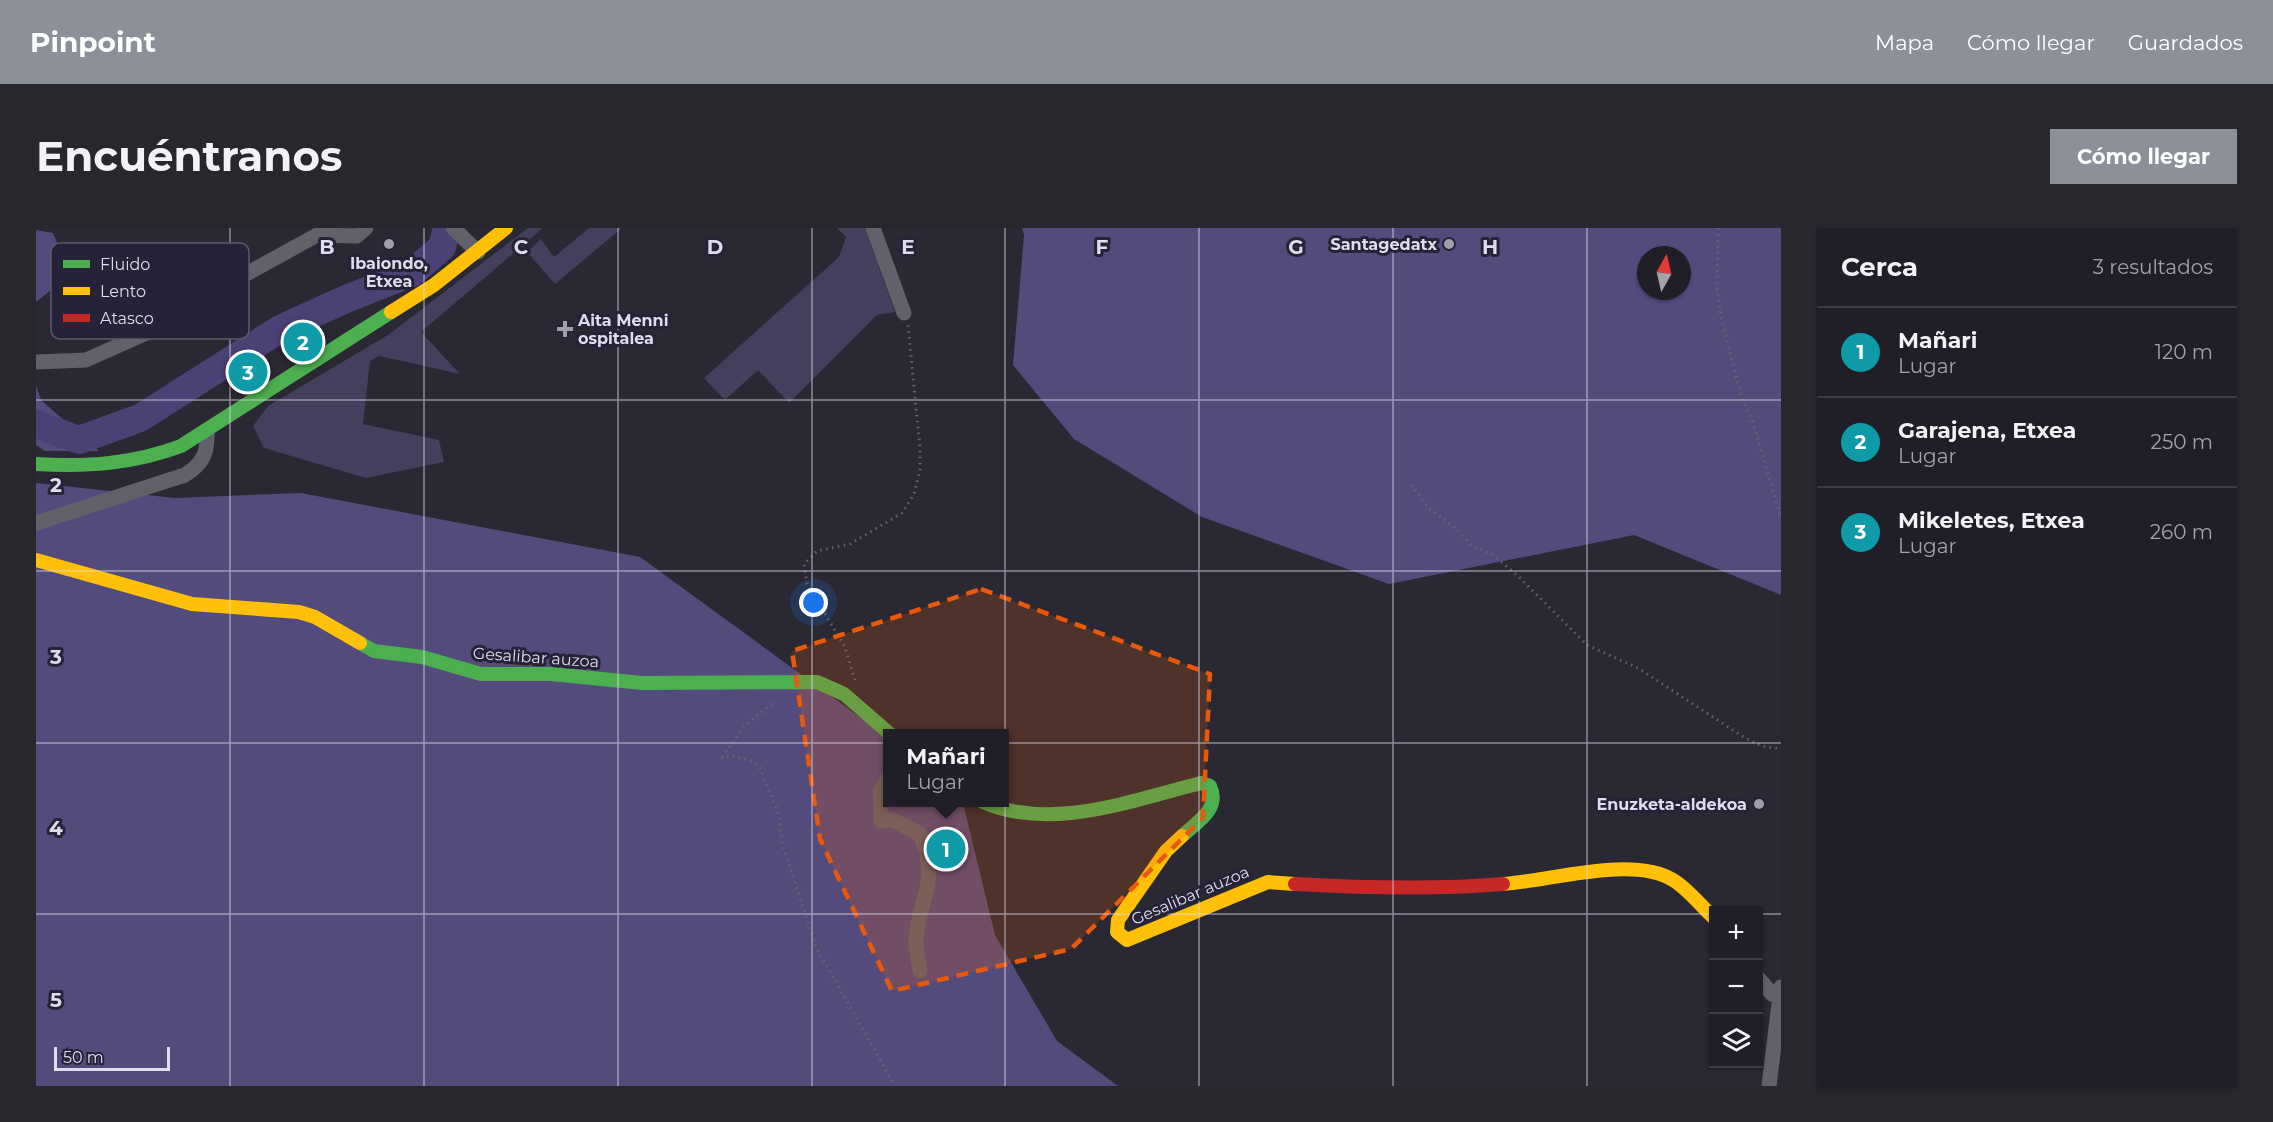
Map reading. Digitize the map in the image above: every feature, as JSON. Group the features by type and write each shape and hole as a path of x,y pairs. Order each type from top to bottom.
{"street":[{"path":"36,464 112,465 139,461 181,446 434,285 506,228"},
{"path":"873,228 904,313"},
{"path":"249,273 317,235 361,232"},
{"path":"456,232 478,252"},
{"path":"36,362 86,360 133,339"},
{"path":"36,523 185,475 206,456 207,430"},
{"name":"Gesalibar auzoa","path":"36,560 202,606 299,612 315,617 374,651 422,657 481,674 550,674 642,683 808,680 833,688 851,700 884,729"},
{"name":"Gesalibar auzoa","path":"993,807 1006,813 1072,811 1126,803 1202,783 1210,786 1215,796 1213,807 1166,851 1118,920 1117,932 1127,940 1268,882 1383,889 1444,889 1522,884 1624,868 1651,871 1673,880 1709,914"},
{"path":"883,786 881,821 893,820 920,834 928,856 930,875 928,894 920,915 915,945 920,971"},
{"path":"1763,984 1772,994 1780,992 1769,1086"}],"path":[{"path":"1718,228 1717,287 1721,317 1739,387 1753,422 1781,518"},
{"path":"851,700 856,686 850,656 807,584 804,564 817,551 850,544 902,513 914,494 920,470 920,448 910,329 904,313"},
{"path":"1411,485 1430,509 1454,527 1471,545 1493,555 1518,576 1587,645 1638,668 1761,746 1781,749"},
{"path":"777,699 746,725 721,758 734,756 752,761 760,768 780,815 782,843 816,947 895,1086"}],"highlighted area":[{"path":"981,589 1210,674 1203,818 1071,949 892,991 820,839 792,651"}],"shaded area":[{"path":"528,228 543,228 421,332 460,374 379,356 370,361 363,424 439,440 444,462 366,478 264,448 253,426 268,406 388,335"},
{"path":"589,228 622,228 555,284 527,252 541,239 554,257"},
{"path":"837,228 865,228 895,312 877,315 789,403 758,370 725,400 704,378 839,257 846,237"},
{"path":"1022,228 1781,228 1781,595 1634,535 1389,584 1202,517 1074,439 1013,365 1024,235"},
{"path":"36,230 53,233 57,243 51,243 51,290 36,302"},
{"path":"36,385 41,400 99,451 45,451 36,445"},
{"path":"36,483 175,498 301,493 640,557 883,734 883,807 964,807 995,935 1057,1041 1118,1086 36,1086"}],"waterway":[{"path":"36,424 79,440 140,418 280,329 346,299 412,273 442,247 447,228"}],"traffic: fast":[{"path":"36,464 110,463 145,457 181,446 391,312"},
{"path":"360,643 374,651 422,657 481,674 551,674 642,683 817,682 844,694 884,729"},
{"path":"999,807 1036,814 1064,814 1120,804 1201,783 1210,786 1213,794 1210,808 1182,836"}],"traffic: slow":[{"path":"391,312 434,285 506,228"},
{"path":"36,560 192,604 299,612 315,617 360,643"},
{"path":"1182,836 1166,851 1118,920 1117,932 1127,940 1268,882 1295,884"},
{"path":"1503,884 1590,871 1636,870 1656,873 1673,880 1709,913"}],"traffic: jam":[{"path":"1295,884 1399,888 1503,884"}],"place":[{"name":"Ibaiondo, Etxea","path":"389,244"},
{"name":"Santagedatx","path":"1449,244"},
{"name":"Aita Menni ospitalea","path":"565,329"},
{"name":"Garajena, Etxea","path":"303,342"},
{"name":"Mikeletes, Etxea","path":"248,372"},
{"name":"Enuzketa-aldekoa","path":"1759,804"},
{"name":"Mañari","path":"946,849"}]}
